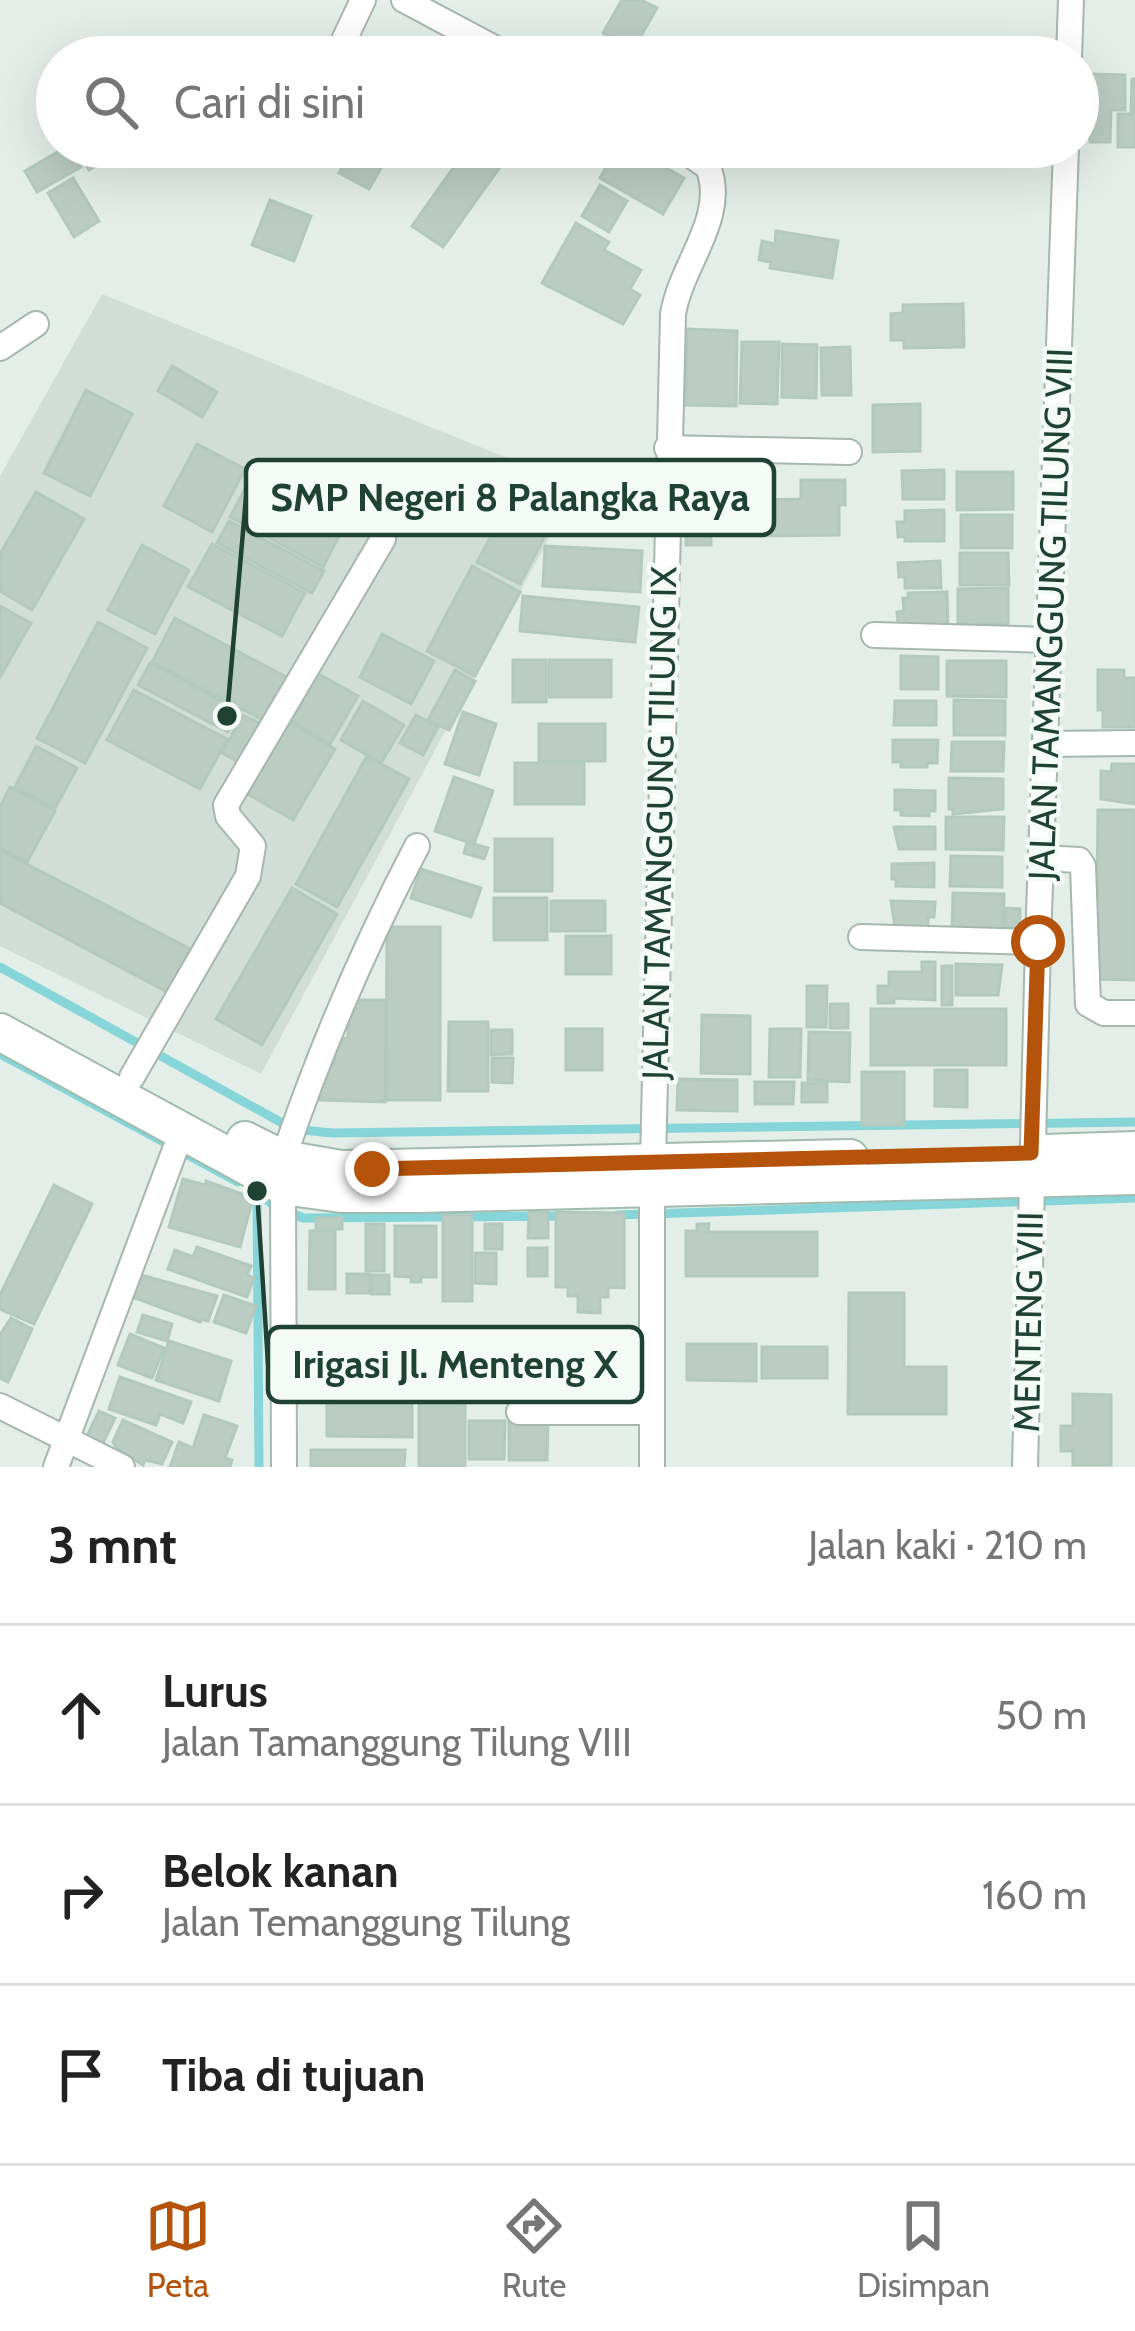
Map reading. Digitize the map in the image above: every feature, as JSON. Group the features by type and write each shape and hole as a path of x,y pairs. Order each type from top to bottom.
{"street":[{"path":"346,36 363,0"},
{"path":"404,0 472,36"},
{"path":"1070,36 1071,0"},
{"name":"JALAN TAMANGGUNG TILUNG IX","path":"652,1467 652,1176 667,448 674,304 712,214 714,193 708,168"},
{"name":"JALAN TAMANGGUNG TILUNG VIII","path":"1031,1165 1065,168"},
{"path":"0,348 36,324"},
{"path":"667,448 849,452"},
{"path":"132,1077 248,875 253,845 228,816 226,805 383,539"},
{"path":"874,635 1048,640"},
{"path":"1045,744 1135,742"},
{"path":"284,1467 283,1172 328,1034 417,845"},
{"path":"1041,859 1079,860 1083,866 1088,1004 1104,1013 1135,1013"},
{"path":"861,937 1038,942"},
{"path":"0,1006 132,1077 283,1172"},
{"path":"0,1032 182,1131 283,1172 341,1169 652,1176 1031,1165 1135,1150"},
{"path":"56,1467 182,1131"},
{"path":"1031,1165 1135,1176"},
{"name":"MENTENG VIII","path":"1025,1467 1031,1165"},
{"path":"0,1406 122,1467"},
{"path":"519,1412 651,1412"}],"shaded area":[{"path":"102,294 577,486 261,1074 0,946 0,476"}],"building":[{"path":"622,0 641,0 657,8 641,36 603,33"},
{"path":"1099,74 1125,75 1125,110 1111,110 1110,142 1099,142"},
{"path":"1132,79 1135,147 1118,147 1118,114 1131,114"},
{"path":"36,165 79,168 37,192 25,171"},
{"path":"342,168 381,168 369,189 339,173"},
{"path":"453,168 499,168 443,247 412,226"},
{"path":"606,168 667,168 684,178 663,214 600,178"},
{"path":"73,178 99,221 74,237 48,193"},
{"path":"600,185 627,201 609,232 582,216"},
{"path":"270,200 311,216 294,261 252,245"},
{"path":"576,223 609,242 604,250 641,270 630,289 640,295 623,324 542,283"},
{"path":"776,231 838,241 832,278 770,268 771,262 759,260 762,241 775,244"},
{"path":"963,304 964,347 904,348 904,340 891,340 891,314 903,313 903,305"},
{"path":"687,329 737,331 736,406 686,405"},
{"path":"742,342 779,342 777,404 740,403"},
{"path":"782,344 817,345 816,398 782,397"},
{"path":"850,347 851,395 822,395 821,348"},
{"path":"172,366 217,392 202,417 158,391"},
{"path":"86,390 132,414 90,496 44,473"},
{"path":"920,404 920,451 873,452 873,405"},
{"path":"197,444 245,469 212,532 164,506"},
{"path":"944,470 944,499 903,499 902,471"},
{"path":"957,472 1013,472 1013,509 957,510"},
{"path":"253,474 346,523 323,567 230,517"},
{"path":"801,480 845,480 839,535 762,536 761,500 801,499"},
{"path":"520,482 562,504 520,584 477,562"},
{"path":"36,492 84,519 32,610 0,591 0,554"},
{"path":"686,510 711,510 711,545 686,545"},
{"path":"944,510 944,541 898,537 897,522 905,522 905,511"},
{"path":"961,515 1012,515 1012,548 961,548"},
{"path":"229,521 324,571 312,593 217,543"},
{"path":"212,544 305,593 282,636 188,587"},
{"path":"142,545 189,570 155,634 108,610"},
{"path":"545,546 642,551 640,592 543,586"},
{"path":"960,553 1008,553 1009,585 960,585"},
{"path":"940,561 941,588 905,588 898,563"},
{"path":"472,566 520,592 475,676 427,651"},
{"path":"1008,588 1008,624 958,624 958,589"},
{"path":"947,592 948,628 898,624 897,612 904,611 903,598 908,593"},
{"path":"523,596 639,607 635,642 520,631"},
{"path":"0,606 31,623 0,677"},
{"path":"175,618 292,680 269,723 152,662"},
{"path":"98,622 147,648 85,763 37,738"},
{"path":"382,634 434,661 411,704 360,677"},
{"path":"901,656 938,657 938,689 901,689"},
{"path":"513,660 546,660 546,702 513,702"},
{"path":"549,660 611,660 611,697 549,697"},
{"path":"947,661 1006,661 1006,697 947,696"},
{"path":"150,663 240,711 228,732 138,685"},
{"path":"455,670 475,681 449,730 428,720"},
{"path":"1098,670 1124,670 1124,678 1135,678 1135,727 1103,727"},
{"path":"317,673 358,696 330,744 290,720"},
{"path":"134,690 227,739 200,789 107,740"},
{"path":"954,700 1005,701 1005,735 954,735"},
{"path":"363,701 404,725 381,763 341,740"},
{"path":"895,701 936,701 936,725 894,725"},
{"path":"463,712 496,724 479,775 445,764"},
{"path":"243,715 261,724 240,763 222,753"},
{"path":"416,715 438,727 423,755 400,743"},
{"path":"288,722 335,749 293,820 246,793"},
{"path":"539,724 605,724 605,761 539,761"},
{"path":"893,740 938,740 937,763 901,767 901,762 893,762"},
{"path":"952,742 1004,742 1003,771 951,771"},
{"path":"36,746 77,768 55,808 15,787"},
{"path":"367,756 409,779 337,907 296,884"},
{"path":"515,763 584,763 584,804 515,804"},
{"path":"1112,764 1135,764 1135,804 1101,799 1101,771 1111,772"},
{"path":"454,777 493,791 474,844 435,831"},
{"path":"949,778 1003,779 1003,809 953,814"},
{"path":"10,787 55,811 27,862 0,848 0,807"},
{"path":"895,790 935,791 935,811 929,811 929,816 901,815 901,810 895,810"},
{"path":"1098,810 1135,810 1135,980 1096,979"},
{"path":"946,817 1004,817 1003,850 946,849"},
{"path":"894,827 935,827 935,849 899,849"},
{"path":"495,839 552,839 552,891 495,891"},
{"path":"467,842 488,848 484,859 464,853"},
{"path":"0,850 192,950 169,993 0,903"},
{"path":"951,856 1002,857 1002,887 950,886"},
{"path":"934,863 934,887 896,886 892,879 892,864"},
{"path":"421,869 481,888 471,917 411,898"},
{"path":"292,888 337,914 262,1045 216,1019"},
{"path":"953,893 1004,894 1003,929 952,929"},
{"path":"494,898 547,898 547,940 494,940"},
{"path":"551,901 605,901 605,931 551,931"},
{"path":"891,901 935,902 934,917 928,917 928,927 895,927"},
{"path":"1005,908 1020,909 1020,928 1005,928"},
{"path":"387,927 440,927 440,1100 386,1100"},
{"path":"566,936 611,936 611,974 566,974"},
{"path":"922,962 935,962 935,1000 894,998 894,1003 878,1003 878,986 889,986 889,972 922,972"},
{"path":"956,964 1002,965 998,995 956,995"},
{"path":"942,966 952,966 952,1005 942,1005"},
{"path":"807,986 827,986 826,1027 807,1027"},
{"path":"348,1000 385,1000 385,1102 320,1100 320,1064 334,1064 337,1038 348,1038"},
{"path":"830,1004 848,1004 848,1028 830,1028"},
{"path":"871,1009 1006,1009 1006,1065 871,1065"},
{"path":"702,1015 750,1016 750,1074 701,1073"},
{"path":"449,1022 488,1022 488,1091 448,1091"},
{"path":"566,1029 602,1029 602,1070 566,1070"},
{"path":"770,1029 801,1029 800,1077 769,1077"},
{"path":"491,1030 512,1030 512,1054 491,1055"},
{"path":"809,1032 850,1033 849,1082 808,1080"},
{"path":"492,1058 513,1058 512,1083 492,1082"},
{"path":"935,1070 967,1070 967,1107 935,1106"},
{"path":"862,1072 904,1072 904,1125 862,1125"},
{"path":"678,1079 737,1080 737,1111 677,1110"},
{"path":"755,1082 794,1082 793,1104 755,1104"},
{"path":"802,1083 827,1083 827,1102 802,1102"},
{"path":"183,1179 205,1185 206,1181 253,1198 240,1247 169,1227"},
{"path":"54,1185 92,1204 34,1324 0,1309 0,1295"},
{"path":"529,1212 548,1212 548,1238 528,1238"},
{"path":"556,1212 624,1213 624,1288 608,1287 608,1297 600,1297 600,1313 578,1312 578,1296 568,1296 568,1287 556,1287"},
{"path":"443,1215 472,1215 472,1301 443,1301"},
{"path":"316,1218 342,1218 342,1229 316,1229"},
{"path":"366,1224 384,1224 384,1271 366,1271"},
{"path":"485,1224 502,1224 502,1249 485,1249"},
{"path":"697,1224 709,1224 708,1232 817,1232 817,1276 686,1276 686,1231 697,1231"},
{"path":"395,1226 436,1226 436,1277 411,1282 411,1277 395,1276"},
{"path":"310,1231 335,1231 335,1289 309,1289"},
{"path":"197,1247 251,1266 247,1275 254,1278 247,1297 168,1269 175,1250 193,1257"},
{"path":"528,1248 547,1248 547,1276 528,1276"},
{"path":"475,1253 496,1253 496,1284 475,1283"},
{"path":"134,1273 217,1296 208,1321 127,1295"},
{"path":"347,1274 370,1274 370,1293 347,1293"},
{"path":"372,1275 389,1275 389,1294 372,1294"},
{"path":"849,1293 904,1293 904,1367 946,1367 946,1414 848,1414"},
{"path":"224,1295 256,1306 246,1333 214,1322"},
{"path":"143,1315 172,1324 167,1341 137,1332"},
{"path":"11,1318 32,1329 8,1382 0,1378 0,1335"},
{"path":"130,1334 164,1348 152,1378 118,1365"},
{"path":"169,1341 231,1361 219,1401 156,1380"},
{"path":"687,1344 756,1344 756,1381 687,1380"},
{"path":"762,1347 827,1347 827,1378 762,1378"},
{"path":"120,1377 191,1402 183,1423 160,1414 156,1425 109,1409"},
{"path":"419,1390 465,1390 465,1467 419,1467"},
{"path":"395,1392 412,1396 412,1437 327,1436 327,1396 395,1396"},
{"path":"1073,1394 1111,1395 1111,1465 1073,1465 1073,1451 1061,1451 1061,1426 1073,1426"},
{"path":"99,1411 115,1418 101,1447 85,1440"},
{"path":"204,1415 237,1426 225,1458 232,1460 230,1467 170,1467 179,1442 193,1448"},
{"path":"123,1420 172,1442 162,1464 145,1460 143,1465 116,1448 113,1442"},
{"path":"469,1421 505,1421 504,1459 469,1459"},
{"path":"509,1422 548,1422 547,1460 509,1460"},
{"path":"311,1450 405,1450 404,1467 311,1467"}],"waterway":[{"path":"0,967 293,1129 332,1133 1135,1122"},
{"path":"0,1054 238,1182"},
{"path":"253,1189 273,1205 303,1218 564,1216"},
{"path":"257,1191 259,1467"},
{"path":"617,1215 1135,1198"}],"place":[{"name":"SMP Negeri 8 Palangka Raya","path":"227,716"},
{"name":"Irigasi Jl. Menteng X","path":"257,1191"}],"route":[{"path":"372,1169 1031,1153 1038,942"}]}
